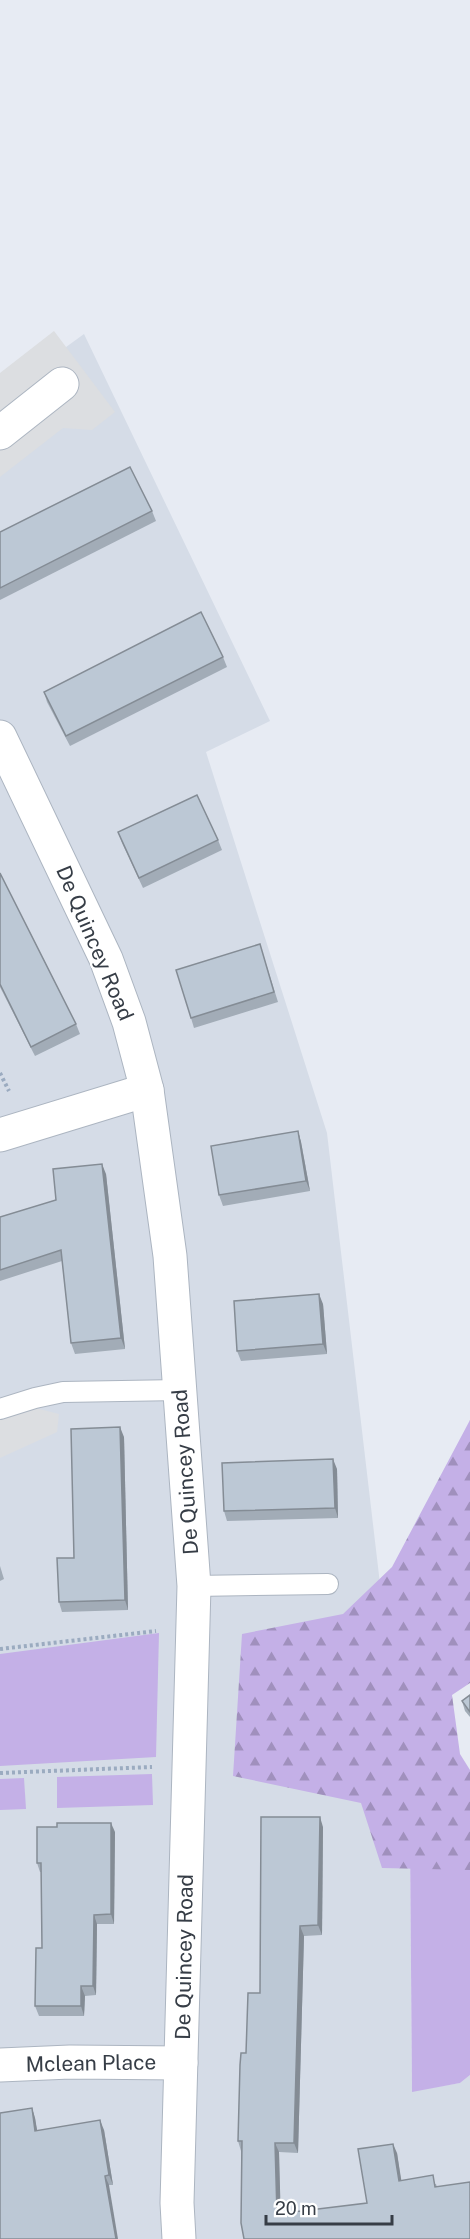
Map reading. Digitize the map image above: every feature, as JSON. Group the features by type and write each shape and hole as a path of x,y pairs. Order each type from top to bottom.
{"street":[{"path":"0,433 62,384"},
{"name":"De Quincey Road","path":"0,736 106,958 129,1022 147,1090 170,1256 194,1586 177,2203 179,2239"},
{"path":"0,1135 147,1090"},
{"name":"Mclean Place","path":"0,2065 70,2062 182,2063"}],"lane":[{"path":"0,1409 63,1392 180,1390"},
{"path":"194,1586 328,1584"}],"path":[{"path":"0,1649 192,1627"},
{"path":"0,1773 189,1766"}],"shaded area":[{"path":"54,331 115,412 92,430 63,428 0,477 0,373"},
{"path":"84,334 270,721 206,752 327,1133 410,1839 412,2091 460,2083 470,2075 470,2239 0,2239 0,395"},
{"path":"0,1399 59,1414 57,1432 0,1458"}],"green space":[{"path":"470,1420 470,1683 452,1695 460,1754 470,1770 470,1870 382,1868 361,1803 233,1776 242,1634 343,1614 392,1567"},
{"path":"159,1633 156,1757 0,1766 0,1654"},
{"path":"152,1774 153,1805 57,1808 57,1777"},
{"path":"24,1778 26,1809 0,1810 0,1779"},
{"path":"410,1839 470,1863 470,2075 460,2083 412,2092"}],"building":[{"path":"130,467 152,511 0,588 0,532"},
{"path":"201,612 223,657 66,736 44,692"},
{"path":"197,795 218,840 139,878 118,832"},
{"path":"0,873 76,1024 31,1047 0,984"},
{"path":"260,944 274,992 191,1018 176,970"},
{"path":"298,1131 306,1181 219,1195 211,1146"},
{"path":"102,1164 121,1338 71,1343 61,1250 0,1270 0,1217 56,1200 53,1169"},
{"path":"319,1294 323,1344 237,1351 234,1301"},
{"path":"120,1427 125,1600 59,1602 57,1558 74,1558 71,1429"},
{"path":"333,1459 335,1508 224,1511 222,1463"},
{"path":"470,1695 470,1712 462,1701"},
{"path":"261,1817 320,1817 318,1925 300,1926 294,2143 275,2143 277,2214 367,2203 358,2149 393,2144 399,2181 433,2175 435,2187 470,2182 470,2239 244,2239 241,2223 242,2141 238,2141 240,2065 241,2053 246,2053 248,1993 260,1993"},
{"path":"57,1823 111,1823 111,1914 94,1915 93,1986 81,1986 81,2006 35,2006 36,1948 42,1948 41,1863 37,1863 37,1827 57,1827"},
{"path":"32,2108 35,2131 100,2120 109,2175 105,2176 116,2239 0,2239 0,2113"}]}
